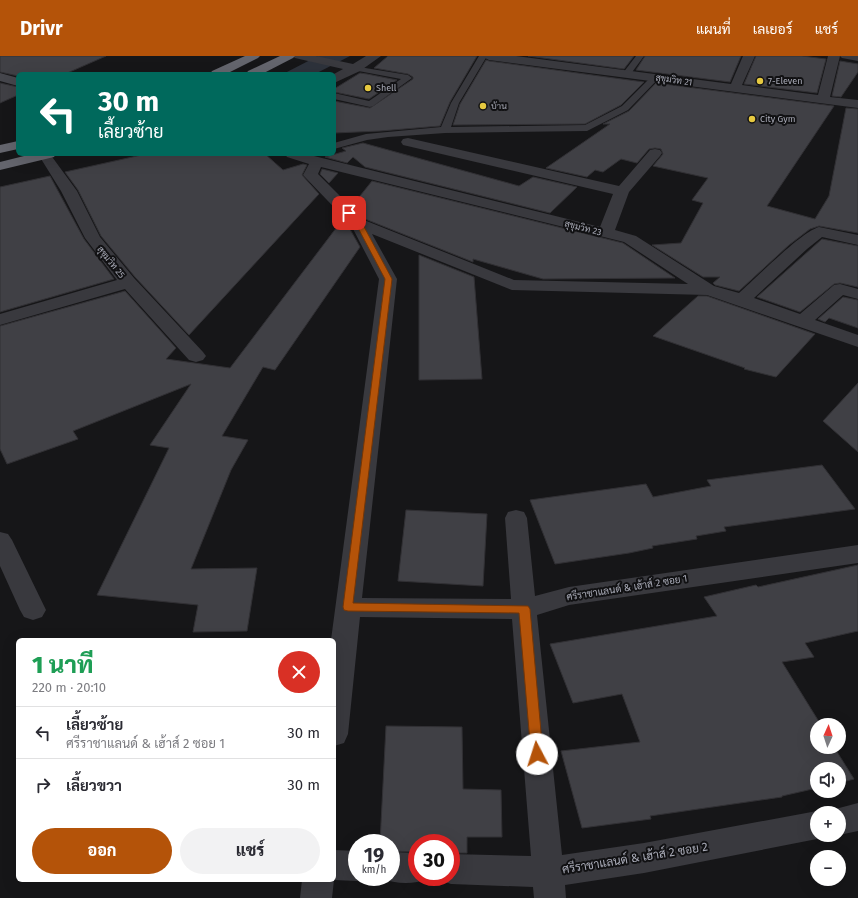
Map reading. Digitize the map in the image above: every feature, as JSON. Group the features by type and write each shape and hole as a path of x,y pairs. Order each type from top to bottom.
{"highway":[{"path":"220,72 254,56"},
{"path":"256,72 289,56"},
{"path":"0,149 16,145"},
{"path":"0,166 42,156"}],"street":[{"path":"336,79 375,56"},
{"name":"สุขุมวิท 21","path":"489,56 858,104"},
{"path":"736,88 749,56"},
{"path":"823,99 834,56"},
{"path":"846,56 858,57"},
{"path":"304,57 356,68"},
{"path":"0,77 16,81"},
{"path":"408,142 622,191"},
{"path":"606,233 622,191 655,153"},
{"name":"สุขุมวิท 25","path":"47,156 69,191 92,238 128,282 196,356"},
{"name":"สุขุมวิท 23","path":"298,156 317,162 630,239 708,290 742,300 858,341"},
{"path":"317,162 310,175 358,223 388,279 336,716"},
{"path":"358,223 512,286 708,290"},
{"path":"742,300 801,246 819,232 858,240"},
{"path":"0,320 128,282"},
{"path":"803,321 840,288 858,294"},
{"path":"516,518 549,885"},
{"path":"0,540 33,610"},
{"name":"ศรีราชาแลนด์ & เฮ้าส์ 2 ซอย 1","path":"348,607 524,609 569,596 858,554"},
{"path":"846,819 858,817"},
{"name":"ศรีราชาแลนด์ & เฮ้าส์ 2 ซอย 2","path":"460,870 549,885 644,858 810,826"},
{"path":"336,865 348,866"},
{"path":"316,898 318,882"}],"lane":[{"path":"445,130 455,103 482,56"},
{"path":"627,73 640,56"},
{"path":"336,96 370,104 408,78 356,68"},
{"path":"336,145 366,137 445,130 587,128 625,108 656,77"}],"shaded area":[{"path":"318,56 350,56 319,72 287,72"}],"building":[{"path":"0,56 106,56 70,72 16,72 16,76 0,72"},
{"path":"388,56 477,56 450,102 440,126 336,133 336,101 370,108 413,79 413,77 408,74 374,68"},
{"path":"528,56 634,56 624,69"},
{"path":"645,56 741,56 730,82 636,70"},
{"path":"756,56 802,56 826,59 817,93 744,84"},
{"path":"486,60 644,82 621,105 585,124 453,125 460,104"},
{"path":"840,61 858,64 858,72 841,97 832,96"},
{"path":"360,73 397,80 369,99 336,92 336,88"},
{"path":"0,83 16,87 16,96 0,103"},
{"path":"656,83 834,106 767,206 815,219 829,196 846,108 858,109 858,233 819,226 810,229 789,245 739,291 715,285 713,283 720,277 703,277 652,245 681,243 703,203 692,200 708,178 653,166 663,154 661,149 655,148 649,149 637,163 621,159 603,172 595,170 587,177 546,168 610,124 603,124 629,111"},
{"path":"363,143 519,186 533,177 577,187 550,213 365,167 353,157 347,163 325,157 336,156 336,154 346,151 342,148"},
{"path":"137,156 267,156 283,170 303,164 307,165 302,175 319,194 189,335 135,277 101,236 78,190 65,172"},
{"path":"322,169 338,173 329,183 320,174"},
{"path":"50,176 84,239 114,279 0,312 0,187"},
{"path":"372,181 623,243 675,278 543,279 473,259 473,262 365,219 352,206"},
{"path":"343,219 348,224 360,247 275,370 263,367 222,436 248,440 231,470 191,569 257,568 247,631 193,632 198,605 97,595 169,448 150,445 191,384 73,431 78,439 7,464 0,449 0,326 125,291 176,348 166,359 230,368"},
{"path":"822,239 858,246 858,287 840,283 834,284 800,312 757,297"},
{"path":"419,255 474,277 482,379 419,380"},
{"path":"698,296 707,296 815,334 776,377 744,369 745,368 653,336"},
{"path":"843,297 858,300 858,328 829,318 825,322 818,319"},
{"path":"858,383 858,452 823,421"},
{"path":"822,465 855,509 724,527 726,531 696,536 697,539 652,546 653,548 629,553 555,564 530,500 646,484 653,497 711,486 707,480"},
{"path":"406,510 487,514 483,586 398,581"},
{"path":"858,565 858,631 805,643 814,657 782,662 817,718 810,718 810,754 838,754 843,762 810,762 810,790 782,797 650,816 651,819 582,828 561,751 640,742 622,694 573,703 550,644 717,616 704,597 756,585 758,587"},
{"path":"386,726 462,727 463,789 501,790 502,837 467,837 467,853 460,853 460,834 408,834 408,852 400,851 400,834 380,834"},
{"path":"846,766 854,779 846,781"}],"place":[{"name":"7-Eleven","path":"760,81"},
{"name":"Shell","path":"368,88"},
{"name":"บ้าน","path":"483,106"},
{"name":"City Gym","path":"752,119"}],"route":[{"path":"349,213 358,223 388,279 348,607 524,609 537,754"}]}
